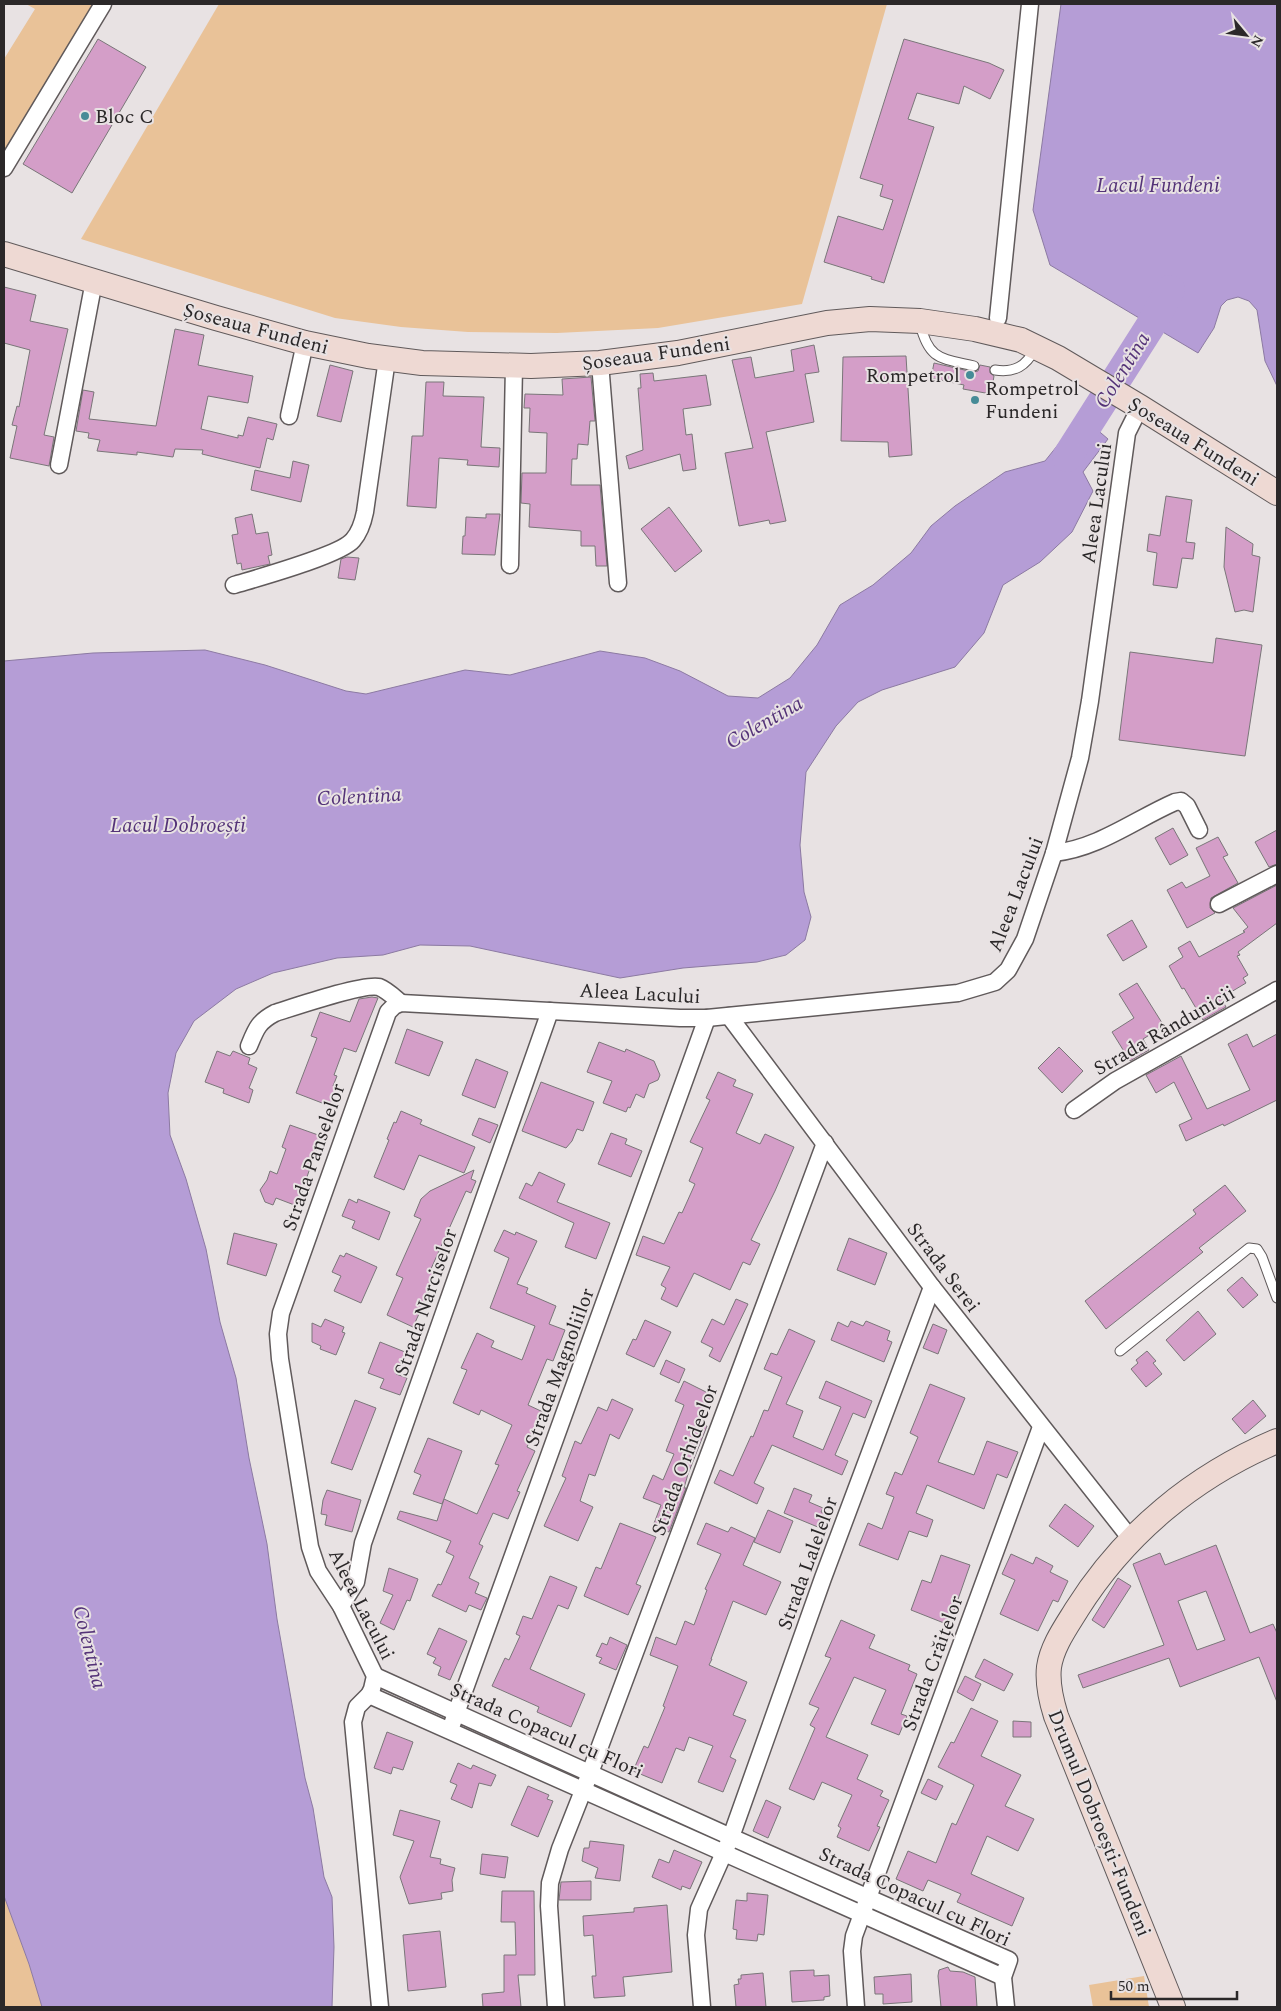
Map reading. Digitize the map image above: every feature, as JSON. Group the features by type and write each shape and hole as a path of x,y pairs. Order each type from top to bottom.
{"main road":[{"name":"Șoseaua Fundeni","path":"4,237 291,324 350,337 410,345 513,351 610,346 677,337 829,308 880,303 917,305 998,318 1025,325 1040,343"},
{"name":"Șoseaua Fundeni","path":"4,254 305,343 387,359 432,363 514,366 600,363 678,353 827,324 870,319 920,321 993,333 1040,343 1140,401 1277,476"},
{"name":"Șoseaua Fundeni","path":"1140,401 1277,493"},
{"name":"Drumul Dobroești-Fundeni","path":"1173,2007 1056,1716 1048,1677 1054,1652 1070,1620 1097,1579 1131,1539 1159,1513 1195,1485 1235,1461 1277,1441"}],"street":[{"path":"4,168 103,4"},
{"path":"998,318 1030,4"},
{"path":"58,465 94,281"},
{"path":"289,416 305,343"},
{"path":"234,585 334,552 353,541 365,512 387,359"},
{"path":"600,363 618,583"},
{"path":"510,564 514,366"},
{"name":"Aleea Lacului","path":"401,1003 707,1018 958,993 995,982 1008,970 1017,957 1024,939 1054,853 1080,758 1090,701 1127,433 1140,401"},
{"path":"1054,853 1093,844 1175,802 1181,801 1187,806 1199,830"},
{"path":"1219,904 1277,874"},
{"path":"249,1046 258,1026 264,1019 275,1013 358,989 374,986 380,988 401,1003"},
{"name":"Strada Rândunicii","path":"1074,1110 1115,1081 1277,990"},
{"name":"Strada Panselelor","path":"278,1334 281,1313 384,1019 394,1006 401,1003"},
{"name":"Strada Narciselor","path":"341,1606 356,1582 363,1543 550,1010"},
{"name":"Strada Serei","path":"728,1016 932,1287 1131,1539"},
{"name":"Strada Magnoliilor","path":"450,1730 707,1018"},
{"name":"Strada Orhideelor","path":"556,2007 549,1906 550,1883 560,1849 584,1791 825,1143"},
{"name":"Strada Lalelelor","path":"702,2007 696,1935 699,1908 731,1837 823,1578 932,1287"},
{"name":"Aleea Lacului","path":"278,1334 280,1359 310,1547 318,1571 341,1606 375,1676 369,1695 357,1707 353,1722 380,2007"},
{"name":"Strada Crăițelor","path":"856,2007 852,1944 1041,1427"},
{"name":"Strada Copacul cu Flori","path":"369,1695 1003,1977 1010,1960 731,1837 375,1676"},
{"path":"1003,1977 1006,2007"}],"lane":[{"path":"920,321 925,341 937,356 974,366"},
{"path":"995,370 1011,371 1022,367 1040,343"},
{"path":"1120,1351 1249,1248 1257,1249 1262,1256 1276,1293"}],"shaded area":[{"path":"26,4 93,4 4,151 4,59 35,9"},
{"path":"219,4 887,4 802,304 658,328 557,333 468,332 401,327 335,318 81,239"},
{"path":"4,1896 29,1964 42,2007 4,2007"},
{"path":"1144,1976 1149,2007 1093,2007 1089,1985"}],"water":[{"name":"Lacul Fundeni","path":"1061,4 1277,4 1277,386 1265,361 1257,310 1249,301 1238,297 1227,300 1221,306 1214,328 1198,353 1050,265 1033,210"},
{"name":"Lacul Dobroești","path":"1081,416 1108,439 1083,472 1093,491 1072,532 1040,562 1003,585 984,633 955,667 882,690 858,702 836,726 806,772 800,845 804,892 811,917 805,940 786,955 757,962 683,968 620,978 470,946 420,945 383,955 337,958 273,973 236,989 194,1021 176,1053 168,1093 170,1135 186,1179 206,1249 220,1322 236,1378 249,1458 267,1544 277,1619 305,1778 313,1808 324,1877 332,1897 334,1947 332,2007 42,2007 29,1964 4,1896 4,661 93,653 205,650 265,665 346,691 366,694 465,670 510,675 600,651 645,658 680,671 728,696 758,698 790,678 817,645 840,605 873,585 911,553 931,526 955,506 1005,472 1045,461"}],"building":[{"name":"Bloc C","path":"98,39 146,67 72,193 23,164"},
{"path":"904,39 989,63 1004,70 990,99 964,86 959,104 917,93 908,119 934,127 884,283 871,279 872,277 824,262 838,216 883,230 893,200 880,196 883,185 860,178"},
{"path":"4,287 36,295 30,321 68,329 44,435 54,437 49,466 10,458 17,426 12,425 17,406 19,407 30,350 4,343"},
{"path":"175,329 204,335 198,365 253,376 248,403 208,396 201,429 238,438 238,435 243,436 248,417 277,424 273,440 267,438 260,468 202,454 203,450 175,449 173,457 137,452 137,455 97,451 100,440 88,438 89,433 76,431 83,390 94,392 89,419 156,426"},
{"path":"814,345 819,372 805,374 814,422 766,432 786,521 770,524 769,520 739,526 725,453 753,448 732,360 751,357 755,378 794,371 791,350"},
{"path":"906,356 912,455 889,457 888,442 841,441 843,357"},
{"path":"934,363 973,372 978,371 980,365 990,367 990,373 994,376 991,394 963,389 964,385 931,378"},
{"path":"330,365 353,371 341,422 317,416"},
{"path":"653,373 654,381 706,375 711,405 683,409 686,435 692,434 696,469 683,471 680,454 629,469 626,456 643,450 638,388 641,388 640,374"},
{"path":"591,377 595,421 590,421 588,445 578,444 577,459 572,459 571,485 600,485 607,566 596,566 595,546 581,546 581,531 529,527 530,504 521,503 522,473 546,473 547,433 529,432 530,408 524,408 525,394 563,395 562,379"},
{"path":"426,382 444,382 443,396 484,397 481,447 500,448 499,467 467,465 468,460 439,458 436,508 407,506 412,436 423,436"},
{"path":"293,461 309,465 301,502 251,490 255,470 290,478"},
{"path":"1166,496 1192,500 1186,542 1195,543 1193,559 1182,558 1177,588 1153,585 1157,553 1147,551 1149,534 1160,536"},
{"path":"669,507 702,551 675,572 641,529"},
{"path":"252,514 256,534 268,532 272,555 268,556 270,564 242,570 241,563 237,564 232,535 238,534 235,518"},
{"path":"486,514 500,514 495,555 462,554 466,517 486,518"},
{"path":"1226,527 1253,544 1252,555 1260,557 1253,612 1244,610 1235,612 1224,567"},
{"path":"347,557 359,558 355,580 338,578 341,559"},
{"path":"1216,638 1262,645 1245,756 1119,740 1130,652 1213,663"},
{"path":"1173,828 1188,855 1170,865 1155,838"},
{"path":"1277,830 1277,864 1269,867 1255,842"},
{"path":"1218,837 1228,855 1223,857 1238,883 1211,898 1210,908 1215,913 1187,928 1167,890 1182,882 1186,888 1210,876 1196,848"},
{"path":"1277,885 1277,923 1238,952 1240,955 1237,956 1248,975 1243,978 1246,983 1221,998 1226,1007 1203,1020 1169,966 1183,957 1178,948 1190,941 1199,957 1245,932 1243,931 1248,927 1233,908"},
{"path":"1132,920 1147,947 1123,961 1107,935"},
{"path":"1137,983 1164,1026 1143,1039 1149,1050 1130,1061 1112,1032 1134,1018 1119,994"},
{"path":"378,998 356,1052 344,1048 334,1075 337,1076 333,1086 337,1087 330,1106 296,1093 317,1038 311,1036 320,1012 350,1022 359,999"},
{"path":"407,1029 443,1042 429,1076 395,1063"},
{"path":"1247,1034 1253,1047 1277,1034 1277,1100 1224,1126 1223,1124 1186,1141 1179,1125 1192,1119 1174,1082 1156,1093 1146,1075 1181,1056 1207,1109 1250,1090 1228,1044"},
{"path":"599,1042 625,1052 626,1049 654,1061 660,1075 658,1080 649,1084 644,1098 636,1094 630,1108 628,1107 626,1112 603,1103 612,1081 587,1072"},
{"path":"1059,1047 1083,1071 1062,1093 1038,1068"},
{"path":"217,1051 230,1056 233,1051 250,1058 248,1064 257,1068 249,1088 253,1090 249,1103 223,1093 224,1089 205,1082"},
{"path":"476,1059 508,1072 495,1108 462,1095"},
{"path":"718,1072 736,1080 733,1086 753,1094 736,1133 760,1144 765,1134 794,1147 751,1240 760,1244 750,1265 743,1262 730,1290 694,1273 677,1307 661,1299 666,1288 661,1285 670,1267 636,1255 643,1236 664,1244 679,1212 682,1213 695,1184 689,1181 703,1148 690,1142 710,1100 706,1098"},
{"path":"541,1082 594,1102 583,1131 577,1129 572,1141 566,1148 522,1131"},
{"path":"401,1111 422,1120 420,1124 475,1147 464,1173 419,1155 404,1190 374,1177 389,1140 387,1139"},
{"path":"479,1118 498,1125 490,1143 472,1135"},
{"path":"290,1125 321,1136 297,1206 276,1198 273,1205 265,1202 260,1190 267,1180 270,1171 277,1174 286,1149 282,1147"},
{"path":"611,1133 627,1139 625,1144 642,1151 631,1177 598,1164"},
{"path":"474,1170 471,1179 476,1181 471,1193 466,1191 430,1271 435,1273 427,1291 429,1292 413,1327 387,1315 403,1278 396,1275 421,1219 414,1216 421,1199 430,1191"},
{"path":"539,1172 565,1184 557,1202 610,1223 596,1259 565,1247 574,1223 519,1198 526,1183 532,1186"},
{"path":"1225,1185 1246,1211 1199,1248 1203,1252 1106,1329 1085,1301 1196,1214 1193,1210"},
{"path":"349,1199 357,1203 358,1199 390,1212 379,1240 352,1228 355,1221 342,1216"},
{"path":"504,1230 515,1235 516,1232 537,1241 517,1284 528,1288 526,1293 556,1306 549,1324 565,1330 553,1361 547,1359 528,1405 543,1412 527,1447 535,1451 517,1491 520,1492 508,1519 493,1513 479,1544 483,1546 469,1578 479,1583 475,1593 487,1598 481,1610 469,1605 466,1612 432,1596 438,1584 441,1585 454,1556 446,1552 451,1541 397,1519 400,1511 437,1521 444,1499 477,1514 499,1465 495,1464 512,1425 481,1410 479,1415 453,1403 467,1370 461,1368 477,1333 494,1341 491,1347 522,1360 535,1326 490,1308 509,1258 494,1251"},
{"path":"234,1233 277,1244 266,1276 227,1264"},
{"path":"849,1238 887,1253 875,1285 837,1270"},
{"path":"346,1253 377,1267 361,1303 334,1291 341,1276 332,1272 340,1255 344,1257"},
{"path":"1242,1277 1258,1295 1243,1308 1227,1290"},
{"path":"736,1299 748,1304 720,1362 709,1356 713,1348 701,1342 712,1319 724,1325"},
{"path":"1198,1311 1216,1334 1184,1361 1166,1340"},
{"path":"325,1319 344,1327 342,1332 345,1333 336,1355 320,1349 321,1346 312,1342 312,1323 321,1327"},
{"path":"645,1320 671,1332 654,1367 626,1354 633,1339 636,1340"},
{"path":"851,1321 863,1326 866,1321 890,1331 887,1340 892,1342 884,1362 831,1340 838,1322 848,1327"},
{"path":"933,1324 947,1330 938,1354 923,1348"},
{"path":"789,1329 815,1341 786,1404 803,1411 793,1437 823,1450 841,1407 819,1398 826,1381 872,1401 865,1418 853,1413 835,1455 848,1461 842,1475 772,1445 754,1483 764,1488 757,1504 714,1483 720,1470 733,1476 751,1436 753,1437 764,1410 768,1411 782,1377 764,1369 771,1353 777,1355"},
{"path":"380,1342 405,1352 396,1374 407,1378 400,1395 380,1388 384,1379 368,1373"},
{"path":"1147,1351 1156,1361 1153,1363 1162,1374 1146,1387 1131,1369 1138,1363 1136,1360"},
{"path":"666,1360 685,1369 679,1383 660,1374"},
{"path":"684,1381 712,1395 700,1423 707,1426 688,1474 684,1488 686,1488 669,1532 653,1526 661,1505 643,1498 653,1475 663,1480 674,1454 666,1451 684,1405 675,1401"},
{"path":"930,1384 965,1398 938,1462 974,1475 987,1441 1018,1452 1007,1478 997,1474 984,1509 927,1485 916,1513 933,1520 927,1537 909,1531 898,1560 859,1545 868,1523 882,1529 894,1497 886,1494 895,1472 902,1475 918,1437 910,1433"},
{"path":"612,1399 633,1409 619,1439 610,1434 595,1476 589,1474 580,1501 593,1507 578,1541 544,1526 566,1478 562,1476 575,1441 581,1444 598,1407 607,1411"},
{"path":"355,1400 376,1408 352,1470 331,1463"},
{"path":"1253,1400 1266,1416 1245,1434 1232,1419"},
{"path":"428,1438 462,1451 442,1504 413,1494 421,1475 414,1472"},
{"path":"794,1488 812,1495 809,1502 823,1508 821,1512 831,1516 825,1530 784,1513"},
{"path":"327,1490 361,1500 352,1532 325,1525 327,1515 321,1514"},
{"path":"1065,1504 1094,1526 1078,1547 1049,1526"},
{"path":"768,1510 793,1521 780,1553 754,1542"},
{"path":"620,1523 656,1537 636,1584 641,1586 628,1615 584,1596 596,1567 601,1569"},
{"path":"706,1523 728,1532 731,1527 755,1538 743,1565 781,1582 766,1615 733,1601 709,1665 747,1682 733,1715 746,1720 730,1757 736,1760 723,1792 698,1782 713,1746 689,1737 684,1751 676,1748 662,1783 633,1771 644,1746 648,1748 665,1707 663,1706 678,1666 650,1655 656,1637 676,1645 685,1621 694,1625 707,1590 705,1589 721,1554 697,1544"},
{"path":"1216,1545 1250,1633 1273,1624 1277,1633 1277,1702 1259,1657 1180,1687 1169,1658 1083,1688 1078,1675 1164,1645 1133,1564 1160,1553 1165,1565","holes":["1206,1591 1225,1640 1197,1650 1178,1601"]},
{"path":"1011,1554 1033,1564 1036,1557 1053,1566 1050,1572 1068,1581 1058,1602 1053,1600 1038,1631 1000,1614 1015,1580 1002,1574"},
{"path":"941,1555 970,1565 949,1625 911,1610 922,1580 931,1583"},
{"path":"389,1568 418,1579 410,1601 407,1600 394,1630 380,1623 393,1595 383,1591"},
{"path":"550,1576 577,1587 568,1609 558,1605 530,1669 585,1694 571,1727 537,1712 539,1707 492,1686 505,1658 509,1660 520,1636 516,1634 523,1616 532,1619"},
{"path":"1118,1578 1131,1586 1104,1628 1092,1620"},
{"path":"841,1620 875,1635 869,1648 910,1665 908,1670 917,1674 901,1714 907,1716 899,1735 871,1724 886,1690 854,1677 826,1737 868,1755 857,1779 883,1791 880,1796 889,1800 877,1826 880,1827 869,1851 837,1837 841,1828 838,1826 852,1795 822,1782 814,1800 789,1789 815,1728 810,1725 819,1708 809,1704 831,1658 825,1656"},
{"path":"439,1628 467,1641 450,1680 438,1675 441,1667 433,1663 436,1658 427,1654"},
{"path":"610,1637 627,1645 616,1670 599,1663 602,1658 596,1656 602,1643 607,1645"},
{"path":"984,1659 1013,1674 1004,1691 975,1677"},
{"path":"965,1676 981,1684 973,1701 957,1692"},
{"path":"971,1708 998,1721 981,1756 1021,1775 1005,1806 1034,1819 1018,1851 987,1836 971,1874 1024,1898 1012,1926 957,1902 961,1894 928,1880 923,1891 896,1879 908,1851 936,1863 952,1823 956,1825 974,1785 938,1767 951,1742 954,1743"},
{"path":"1013,1721 1031,1722 1031,1737 1013,1737"},
{"path":"387,1732 413,1742 403,1770 393,1767 391,1774 374,1768"},
{"path":"458,1763 471,1769 473,1765 496,1775 491,1786 479,1783 472,1808 451,1799 457,1785 450,1782"},
{"path":"928,1779 943,1786 936,1800 921,1793"},
{"path":"528,1786 549,1795 547,1799 553,1801 538,1837 511,1825"},
{"path":"766,1800 781,1807 768,1838 753,1831"},
{"path":"400,1810 440,1821 430,1857 441,1859 440,1864 455,1868 452,1880 453,1891 441,1893 442,1899 409,1904 400,1877 414,1841 393,1835"},
{"path":"590,1841 624,1845 620,1881 595,1878 598,1868 582,1861 584,1848 589,1848"},
{"path":"674,1850 702,1862 690,1889 682,1886 681,1890 652,1877 659,1859 669,1863"},
{"path":"482,1854 508,1857 505,1878 480,1874"},
{"path":"591,1881 591,1900 559,1900 561,1882"},
{"path":"502,1891 534,1891 535,1975 518,1975 521,2007 483,2007 482,1994 504,1992 504,1955 516,1955 515,1922 501,1922"},
{"path":"747,1893 768,1895 764,1935 758,1934 757,1941 736,1939 737,1930 733,1929 736,1900 747,1901"},
{"path":"667,1905 672,1972 623,1977 625,1996 594,1998 592,1976 596,1976 593,1935 584,1936 583,1916 634,1912 634,1908"},
{"path":"440,1931 446,1987 408,1991 403,1935"},
{"path":"948,1967 950,1971 963,1972 975,1977 977,2007 941,2007 939,1970"},
{"path":"814,1970 814,1976 829,1975 830,1996 824,1997 824,2000 792,2002 790,1971"},
{"path":"763,1973 766,2007 736,2007 734,1985 739,1984 738,1979 741,1979 741,1975"},
{"path":"911,1974 912,2002 883,2004 883,1994 875,1994 874,1977"}],"waterway":[{"name":"Colentina","path":"1067,457 1151,325 1170,290"}],"place":[{"name":"Bloc C","path":"85,116"},
{"name":"Rompetrol","path":"970,375"},
{"name":"Rompetrol Fundeni","path":"975,400"}]}
